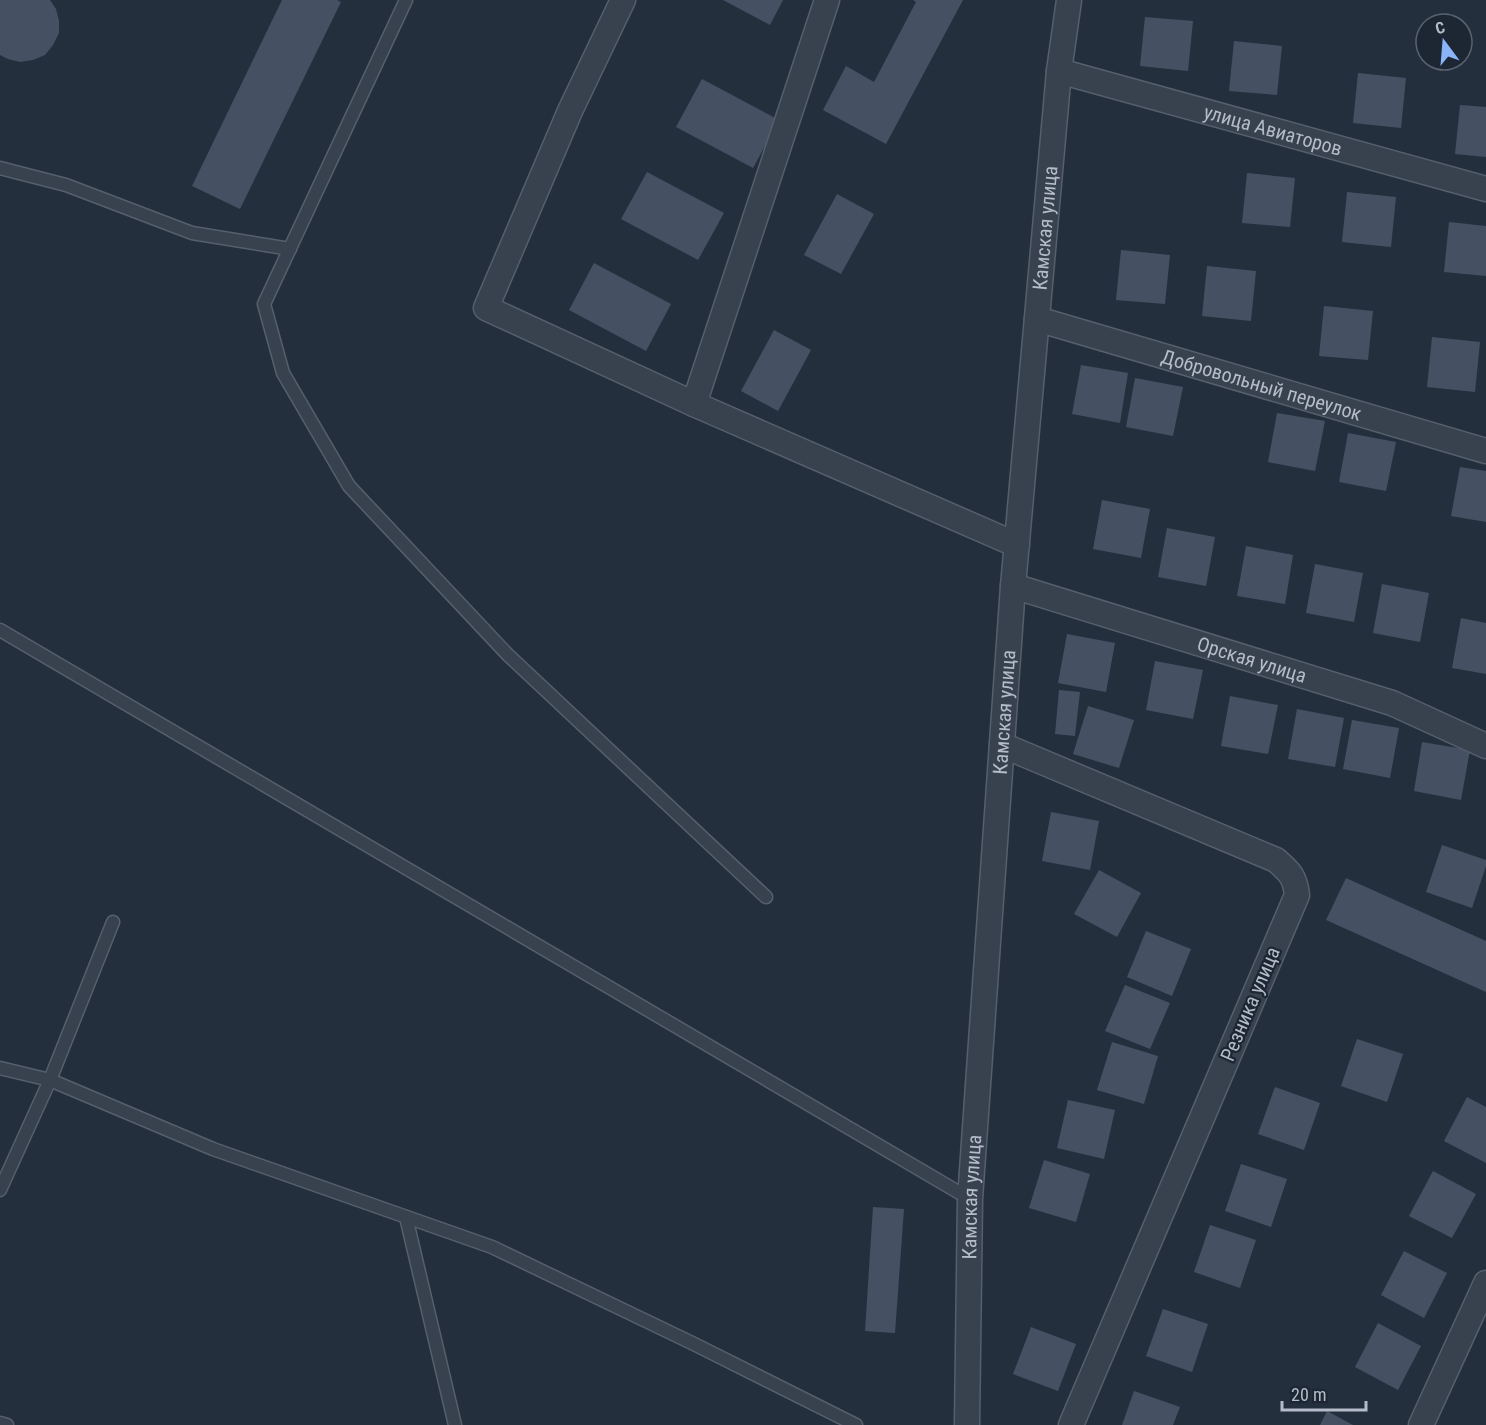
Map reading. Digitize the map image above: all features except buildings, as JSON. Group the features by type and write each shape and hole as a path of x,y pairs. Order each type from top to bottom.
{"street":[{"path":"623,0 570,111 486,308 694,404 1017,544"},
{"path":"694,404 827,0"},
{"name":"Камская улица","path":"967,1425 970,1199 1013,586 1059,71 1069,0"},
{"name":"улица Авиаторов","path":"1059,71 1486,189"},
{"name":"Добровольный переулок","path":"1037,319 1486,451"},
{"name":"Орская улица","path":"1013,586 1392,703 1486,746"},
{"name":"Резника улица","path":"1002,745 1276,861 1288,871 1295,882 1297,896 1071,1425"},
{"path":"1421,1425 1486,1283"}],"lane":[{"path":"406,0 264,304 283,373 349,486 508,655 766,897"},
{"path":"0,168 66,185 192,233 290,249"},
{"path":"0,630 970,1199"},
{"path":"0,1190 50,1080 113,922"},
{"path":"0,1068 50,1080 213,1149 492,1247 856,1425"},
{"path":"406,1216 455,1425"},
{"path":"0,1423 7,1425"}]}
